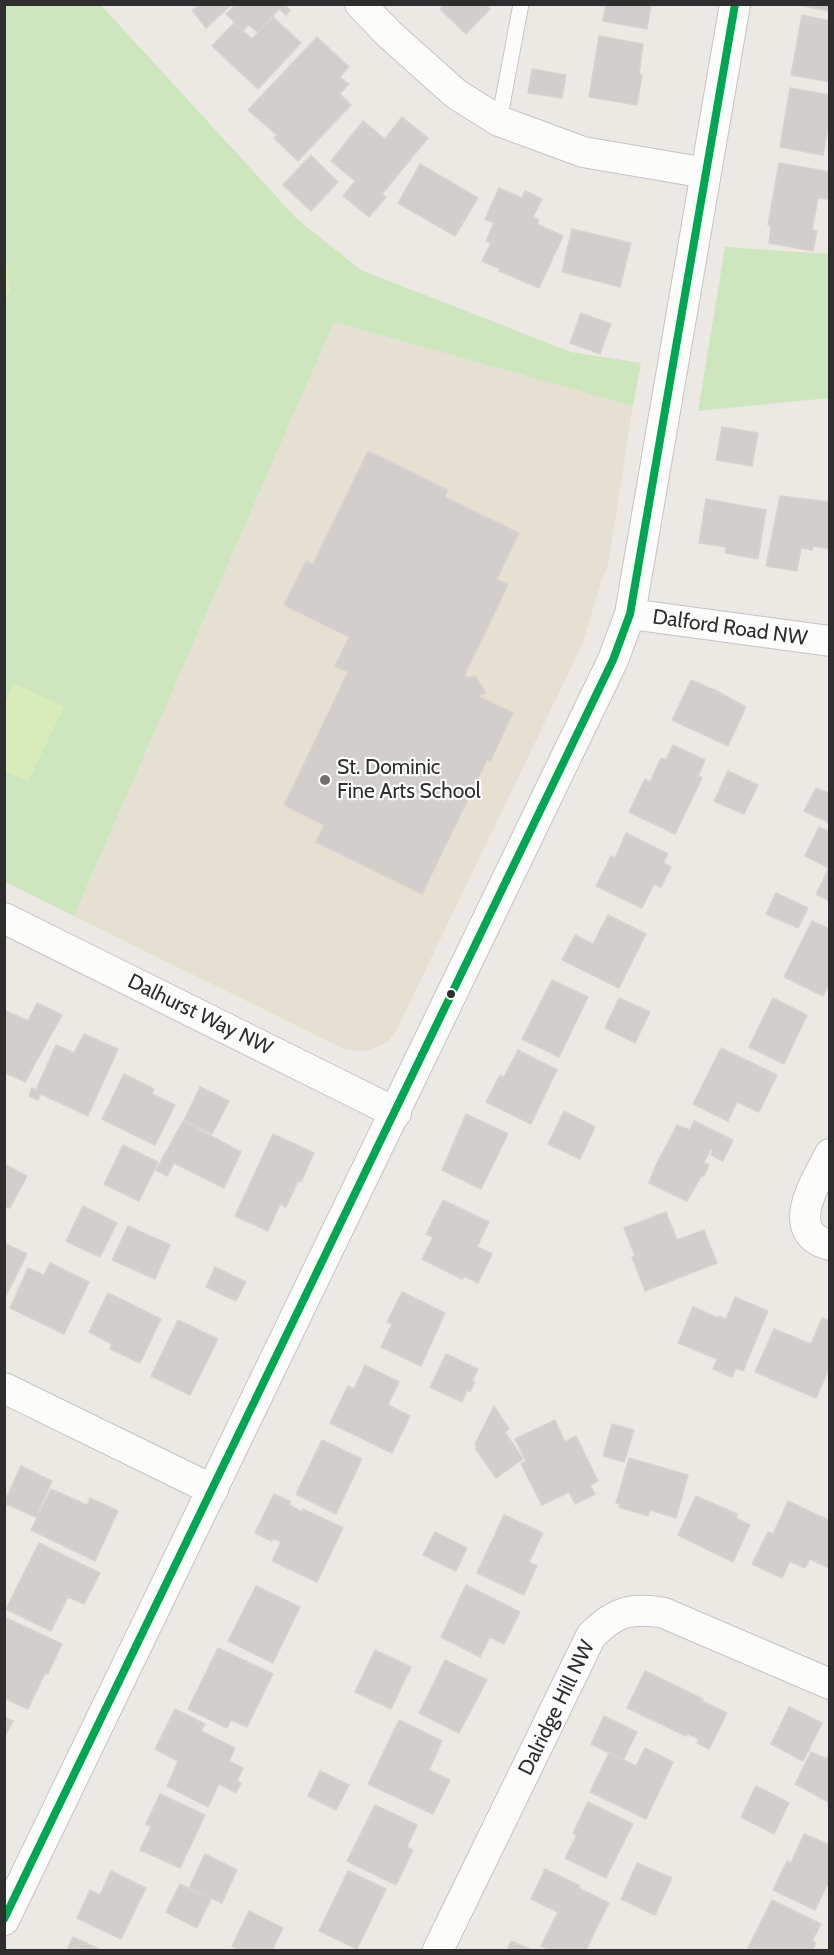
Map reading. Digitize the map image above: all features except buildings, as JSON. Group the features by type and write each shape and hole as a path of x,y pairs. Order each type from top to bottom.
{"street":[{"path":"360,4 389,34 456,93 499,121 583,152 706,173"},
{"path":"4,1920 613,660 630,614 735,4"},
{"name":"Dalford Road NW","path":"630,614 830,641"},
{"name":"Dalhurst Way NW","path":"4,918 396,1113"},
{"path":"830,1154 806,1202 804,1213 810,1233 830,1245"},
{"path":"4,1388 213,1490"},
{"name":"Dalridge Hill NW","path":"438,1950 591,1636 607,1620 626,1612 644,1609 664,1613 830,1684"}],"lane":[{"path":"499,121 521,4"}],"shaded area":[{"name":"St. Dominic Fine Arts School","path":"334,322 633,406 608,566 582,645 397,1029 388,1042 367,1051 346,1050 74,916"}],"green space":[{"path":"4,5 101,5 297,219 361,270 571,352 641,363 633,406 334,322 74,916 5,882"},
{"path":"725,247 829,254 829,398 698,411"},
{"path":"5,257 10,289 5,304"},
{"path":"14,683 64,707 28,782 5,771 5,703"}],"transit line":[{"path":"4,1919 613,660 630,614 735,4"}],"place":[{"name":"St. Dominic Fine Arts School","path":"325,780"}]}
